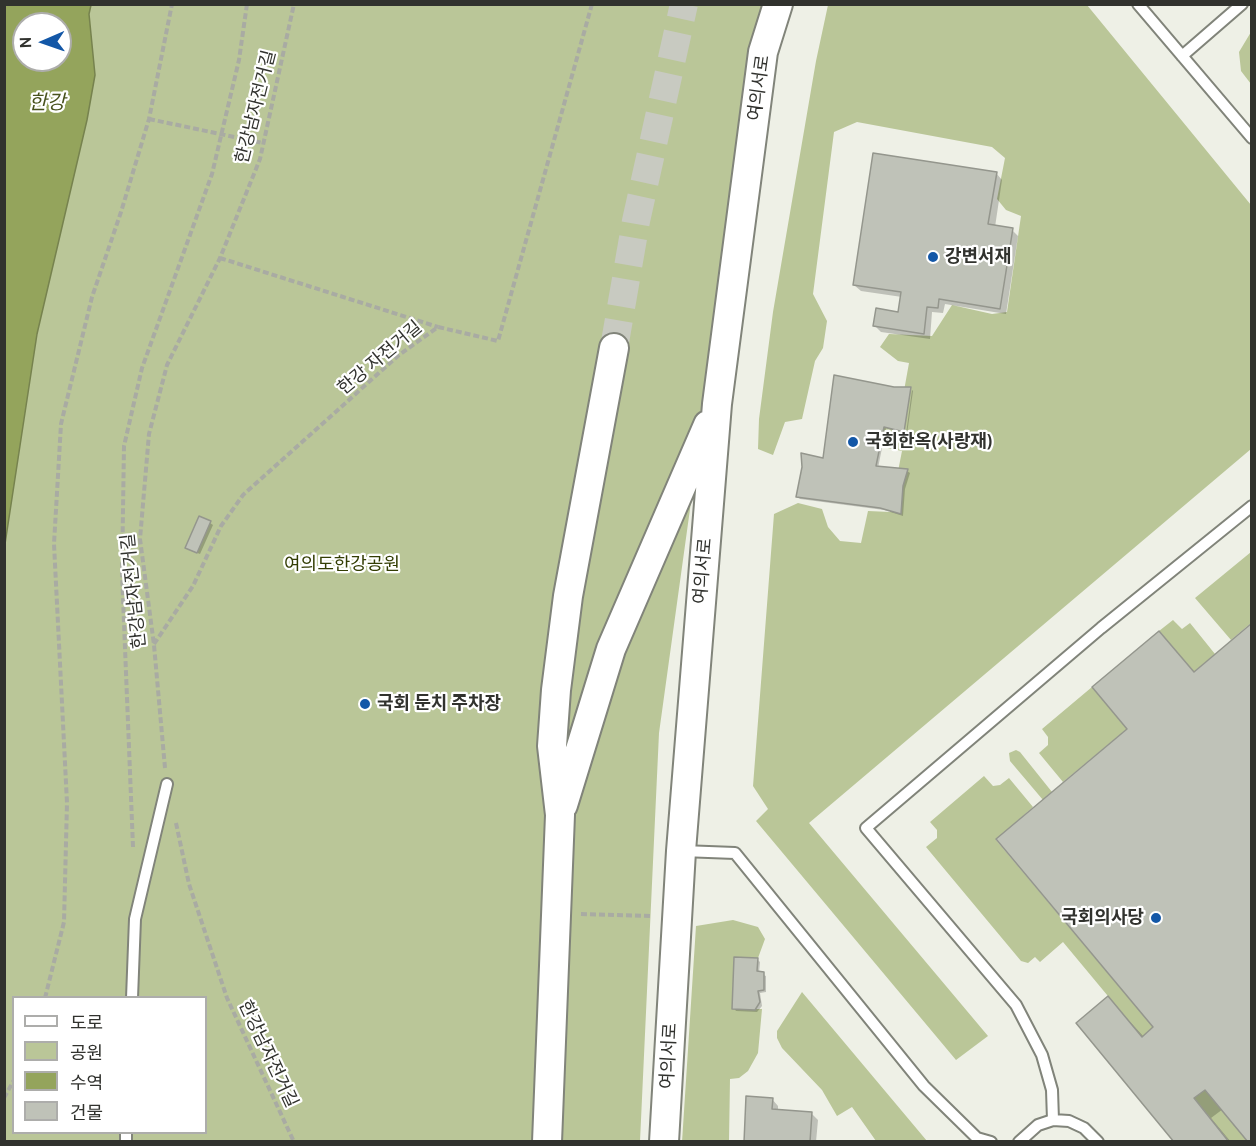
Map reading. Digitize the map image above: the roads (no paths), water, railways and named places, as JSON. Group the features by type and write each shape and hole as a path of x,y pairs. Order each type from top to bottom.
{"main road":[{"name":"여의서로","path":"664,1142 681,851 717,404 763,52 778,4"},
{"path":"547,1142 560,815 552,746 556,690 568,596 614,348"},
{"path":"560,815 611,649 717,404"}],"lane":[{"path":"1138,4 1251,138"},
{"path":"1182,56 1242,4"},
{"path":"1053,1120 1052,1090 1042,1055 1016,1005 866,828 1101,628 1251,506"},
{"path":"132,996 135,919 167,784"},
{"path":"681,851 735,854 924,1086 977,1138 991,1142"},
{"path":"1019,1142 1038,1125 1053,1120 1069,1121 1084,1128 1098,1142"}],"water":[{"name":"한강","path":"5,4 91,5 89,14 95,75 87,120 37,334 5,544"}],"tunnel":[{"path":"614,348 636,221 684,4"}],"place":[{"name":"강변서재","path":"933,257"},
{"name":"국회한옥(사랑재)","path":"853,442"},
{"name":"국회 둔치 주차장","path":"365,704"},
{"name":"국회의사당","path":"1156,918"}],"park label":[{"name":"여의도한강공원","path":"342,565"}]}
